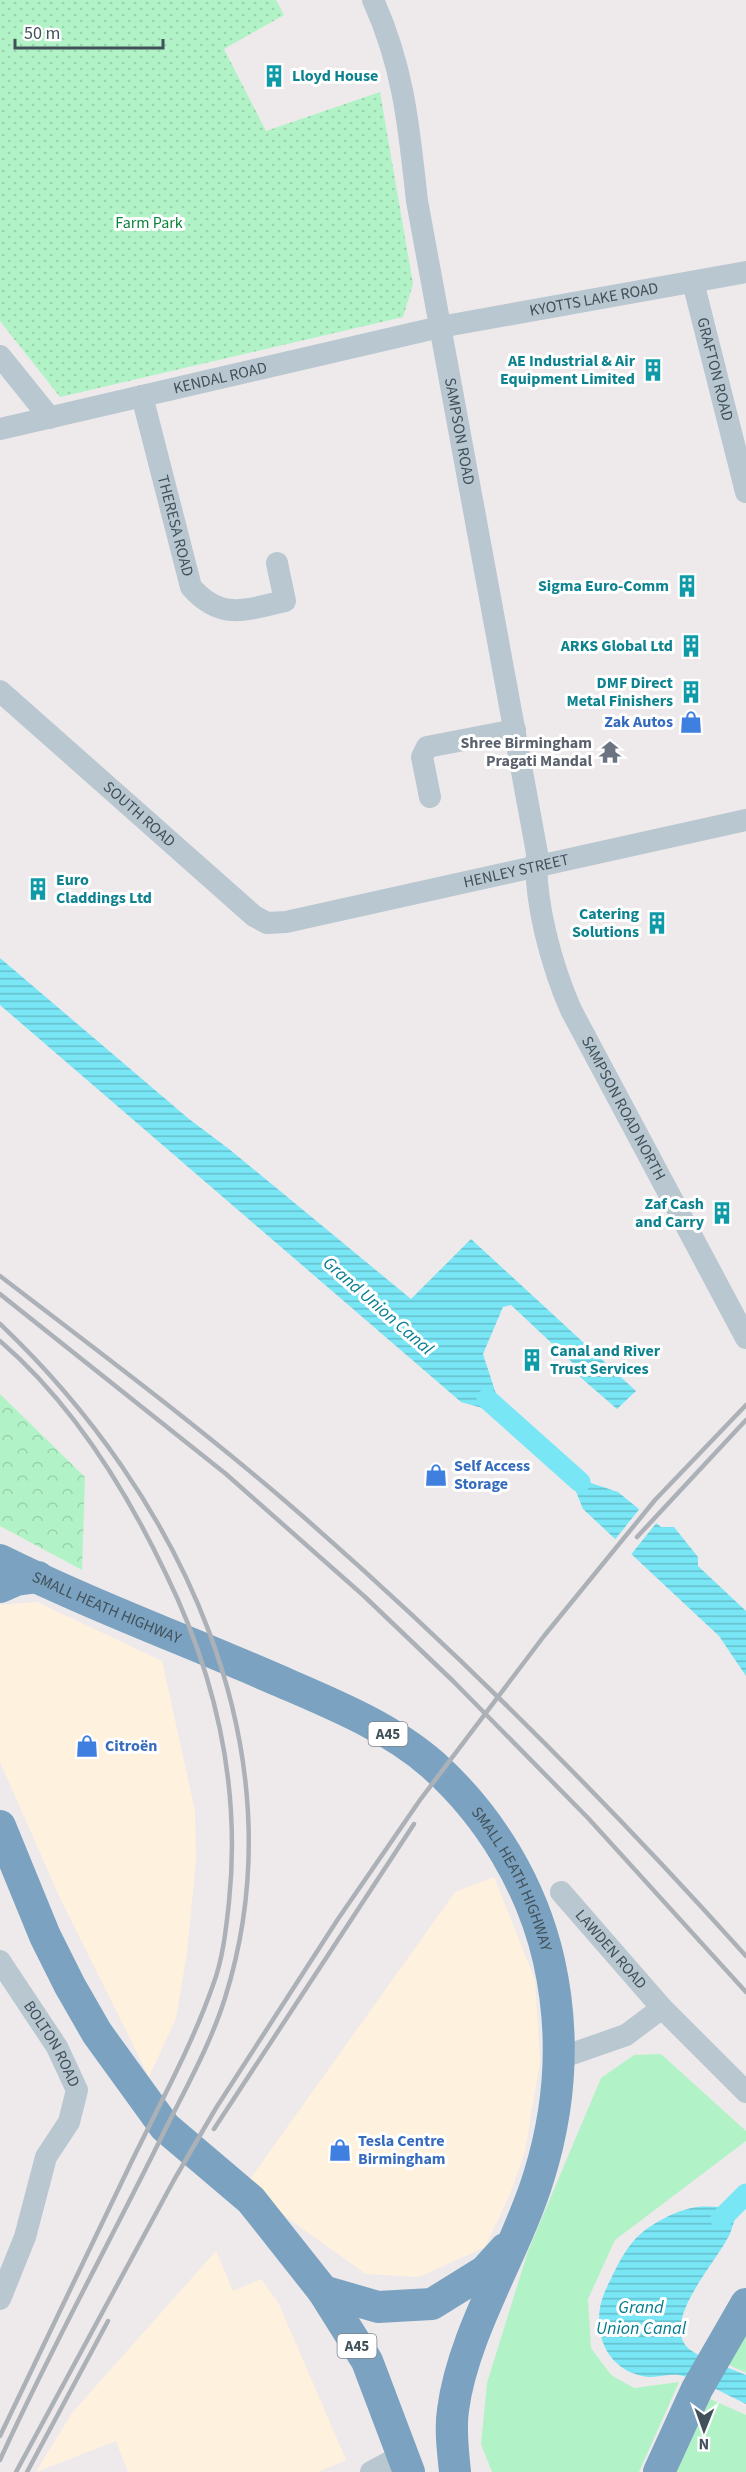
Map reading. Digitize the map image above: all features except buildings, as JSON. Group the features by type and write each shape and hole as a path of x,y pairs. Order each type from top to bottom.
{"highway":[{"name":"SMALL HEATH HIGHWAY","path":"0,1560 332,1704 395,1738 432,1764 471,1804 497,1841 528,1897 544,1937 555,1989 560,2058 558,2093 539,2175 468,2352 453,2409 455,2472"},
{"path":"0,1587 16,1580 38,1577"},
{"name":"A45","path":"0,1826 45,1936 70,1986 135,2088 165,2127 251,2200 323,2291 367,2361 405,2464"},
{"path":"323,2291 378,2307 432,2304 485,2271 515,2237"},
{"path":"659,2472 697,2389 746,2304"}],"street":[{"name":"SAMPSON ROAD","path":"374,0 386,27 405,93 417,201 537,853 536,867"},
{"name":"KYOTTS LAKE ROAD","path":"440,327 746,272"},
{"name":"GRAFTON ROAD","path":"693,282 746,492"},
{"name":"KENDAL ROAD","path":"0,429 440,327"},
{"path":"0,356 50,418"},
{"name":"THERESA ROAD","path":"142,396 191,587 203,600 217,609 238,612 285,602 277,562"},
{"name":"SOUTH ROAD","path":"0,691 254,916 267,923 286,922"},
{"path":"430,797 422,757 427,747 514,730"},
{"name":"HENLEY STREET","path":"286,922 746,820"},
{"name":"SAMPSON ROAD NORTH","path":"536,867 535,880 559,982 571,1010 746,1338"},
{"name":"LAWDEN ROAD","path":"561,1892 662,2008 746,2092"},
{"name":"BOLTON ROAD","path":"0,1961 57,2047 77,2090 69,2122 46,2157 25,2236 2,2290"},
{"path":"560,2058 626,2035 662,2008"},
{"path":"371,2472 405,2464"}],"shaded area":[{"path":"37,1602 162,1661 195,1811 196,1860 187,1952 176,2018 149,2077 60,1898 0,1762 0,1605"},
{"path":"494,1877 535,1980 540,2061 525,2151 510,2194 485,2247 419,2277 366,2274 282,2214 250,2179 455,1892"},
{"path":"216,2251 233,2291 261,2279 278,2302 346,2460 318,2472 128,2472 116,2441 36,2472 72,2413"}],"green space":[{"name":"Farm Park","path":"0,0 276,0 284,15 224,49 266,131 380,92 413,284 403,317 60,397 0,321"},
{"path":"0,1394 85,1477 82,1570 0,1526"},
{"path":"661,2054 746,2131 746,2141 615,2240 588,2299 591,2348 611,2375 634,2388 679,2382 639,2472 492,2472 481,2444 487,2383 528,2251 601,2078 634,2055"},
{"path":"746,2329 746,2373 725,2363"},
{"path":"710,2399 746,2415 746,2472 676,2472"}],"water":[{"path":"0,958 189,1119 229,1149 411,1299 471,1239 636,1391 617,1409 572,1370 575,1365 511,1305 503,1307 483,1354 500,1406 510,1414 505,1420 493,1411 461,1402 0,1005"},
{"path":"565,1461 591,1483 618,1492 661,1527 674,1527 698,1557 698,1566 746,1611 746,1676 719,1636 583,1509 571,1479 559,1468 560,1464"},
{"name":"Grand Union Canal","path":"740,2200 725,2243 687,2305 682,2320 681,2335 687,2347 692,2351 746,2375 746,2404 685,2376 651,2377 628,2371 608,2353 603,2342 599,2315 606,2289 629,2246 643,2232 672,2214 697,2207 723,2207"}],"pier":[{"path":"641,1507 658,1521 629,1557 613,1542"}],"waterway":[{"name":"Grand Union Canal","path":"487,1399 580,1482"},
{"name":"Grand Union Canal","path":"721,2219 746,2194"}],"railway":[{"path":"0,1276 220,1446 351,1559 468,1668 582,1781 746,1956"},
{"path":"0,1294 226,1474 364,1596 453,1681 588,1818 746,1992"},
{"path":"0,1324 64,1392 122,1466 170,1546 209,1631 235,1720 248,1812 245,1905 219,2016 196,2068 0,2460"},
{"path":"0,1341 50,1391 94,1448 149,1540 183,1611 211,1692 221,1732 231,1816 232,1859 224,1944 216,1975 195,2032 0,2436"},
{"path":"16,2472 174,2180 216,2108 338,1919 420,1800 544,1636 655,1500 746,1405"},
{"path":"637,1537 746,1420"},
{"path":"214,2129 414,1824"},
{"path":"27,2472 108,2321"}],"place":[{"name":"Lloyd House","path":"274,76"},
{"name":"AE Industrial & Air Equipment Limited","path":"653,370"},
{"name":"Sigma Euro-Comm","path":"687,586"},
{"name":"ARKS Global Ltd","path":"691,646"},
{"name":"DMF Direct Metal Finishers","path":"691,692"},
{"name":"Zak Autos","path":"691,722"},
{"name":"Shree Birmingham Pragati Mandal","path":"610,752"},
{"name":"Euro Claddings Ltd","path":"38,889"},
{"name":"Catering Solutions","path":"657,923"},
{"name":"Zaf Cash and Carry","path":"722,1213"},
{"name":"Canal and River Trust Services","path":"532,1360"},
{"name":"Self Access Storage","path":"436,1475"},
{"name":"Citroën","path":"87,1746"},
{"name":"Tesla Centre Birmingham","path":"340,2150"}]}
